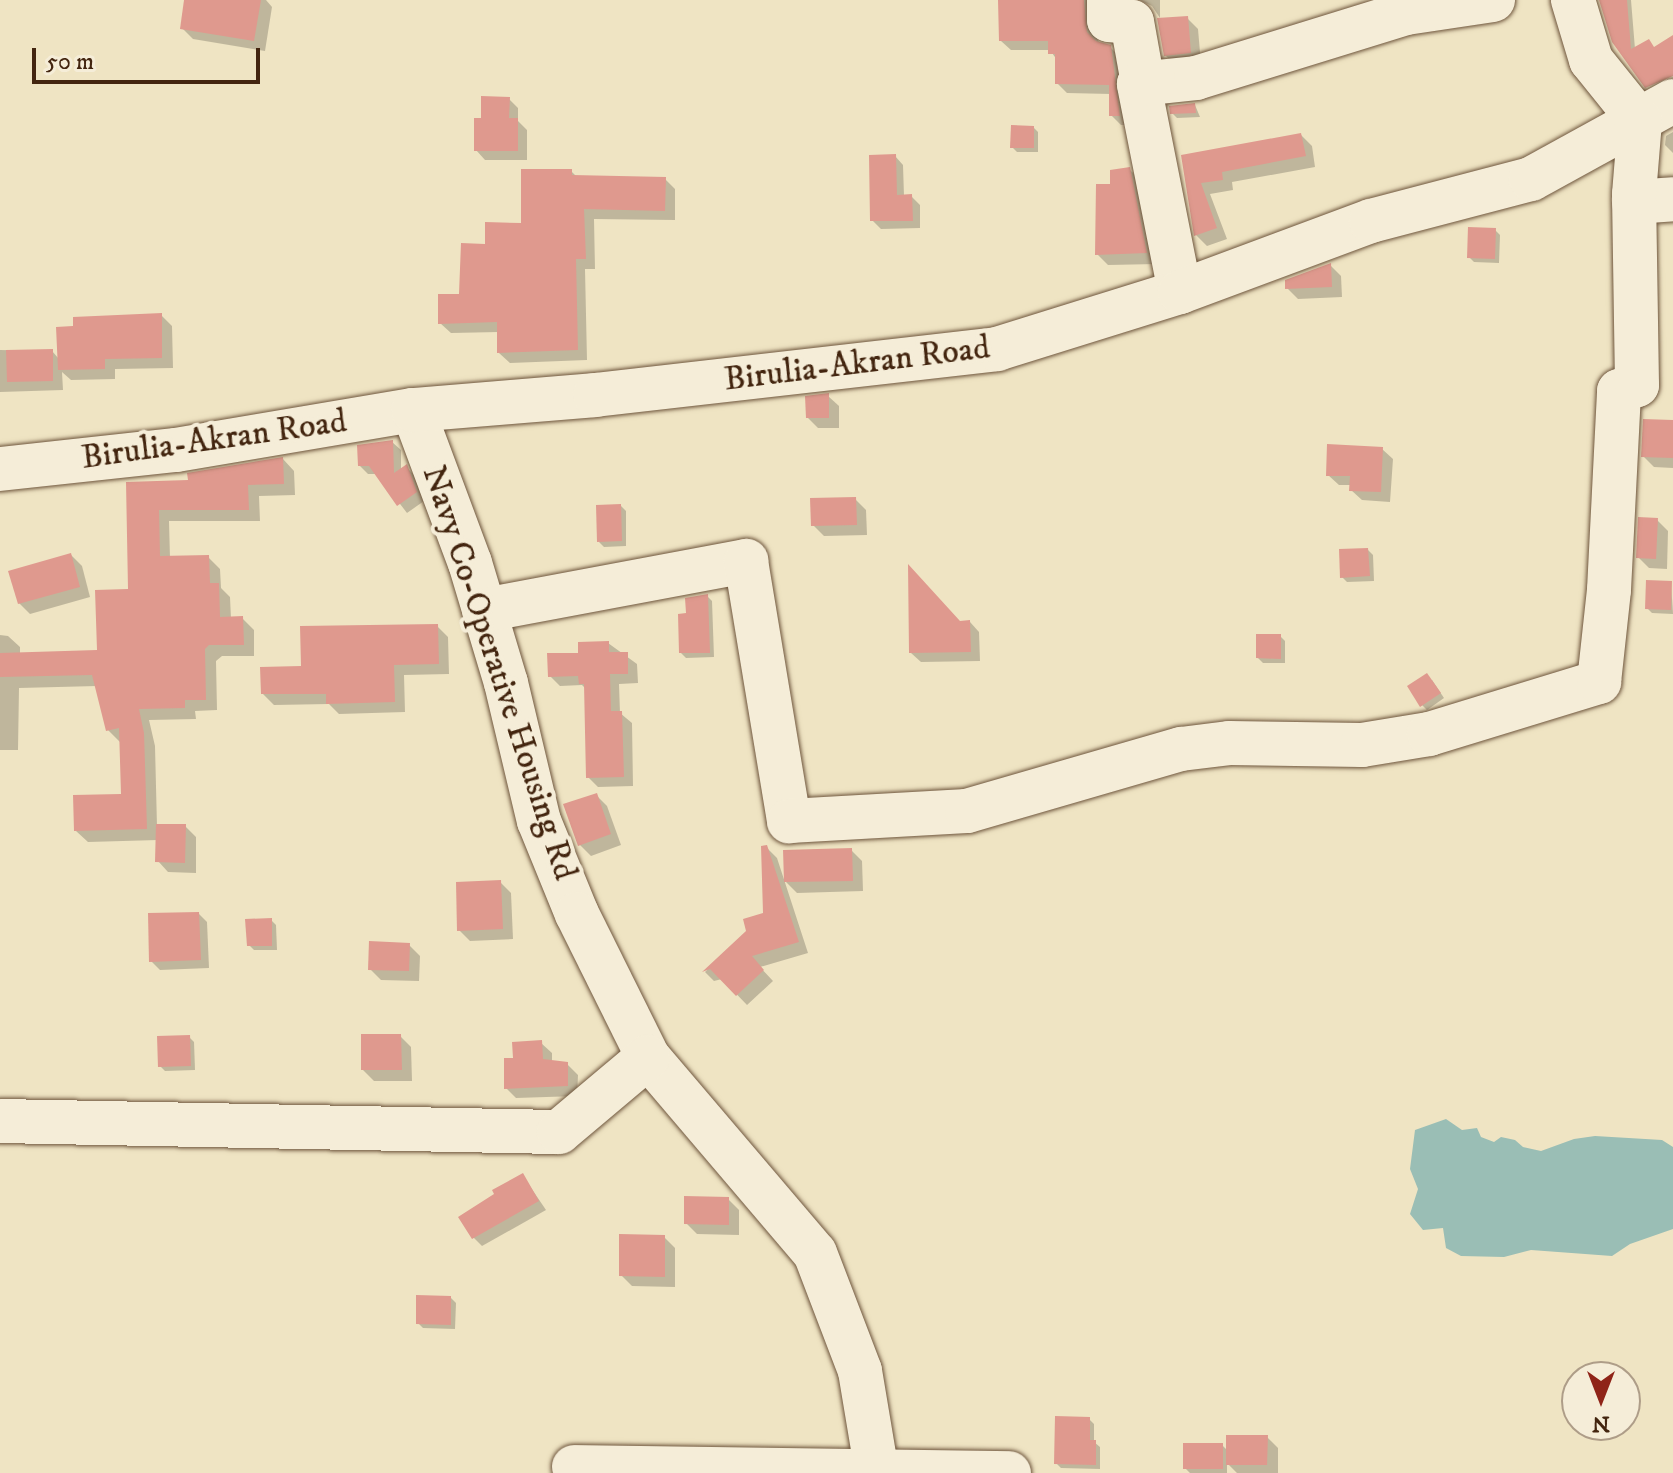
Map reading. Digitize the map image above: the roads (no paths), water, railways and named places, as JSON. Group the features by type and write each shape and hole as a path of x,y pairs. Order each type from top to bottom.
{"street":[{"path":"1109,0 1109,20 1132,22 1143,83"},
{"path":"1180,292 1139,84 1196,78 1406,13 1493,0"},
{"path":"484,610 746,561 789,821 967,811 1181,749 1229,743 1362,745 1429,734 1599,682 1609,590 1619,391 1637,385 1654,200 1656,111 1591,60 1573,0"},
{"name":"Birulia-Akran Road","path":"0,469 176,450 413,410 595,395 997,349 1180,292 1371,221 1531,179 1656,111"},
{"name":"Navy Co-Operative Housing Rd","path":"413,410 484,610 506,683 539,821 577,914 648,1057 815,1253 860,1371 877,1472"},
{"path":"0,1121 559,1132 648,1057"},
{"path":"574,1467 1009,1473"}],"water":[{"path":"1446,1119 1462,1130 1477,1128 1481,1137 1494,1142 1501,1137 1541,1151 1574,1139 1595,1136 1662,1140 1673,1147 1673,1229 1630,1244 1612,1256 1531,1250 1504,1257 1461,1256 1446,1248 1443,1228 1423,1230 1410,1214 1418,1189 1410,1169 1415,1130"}]}
